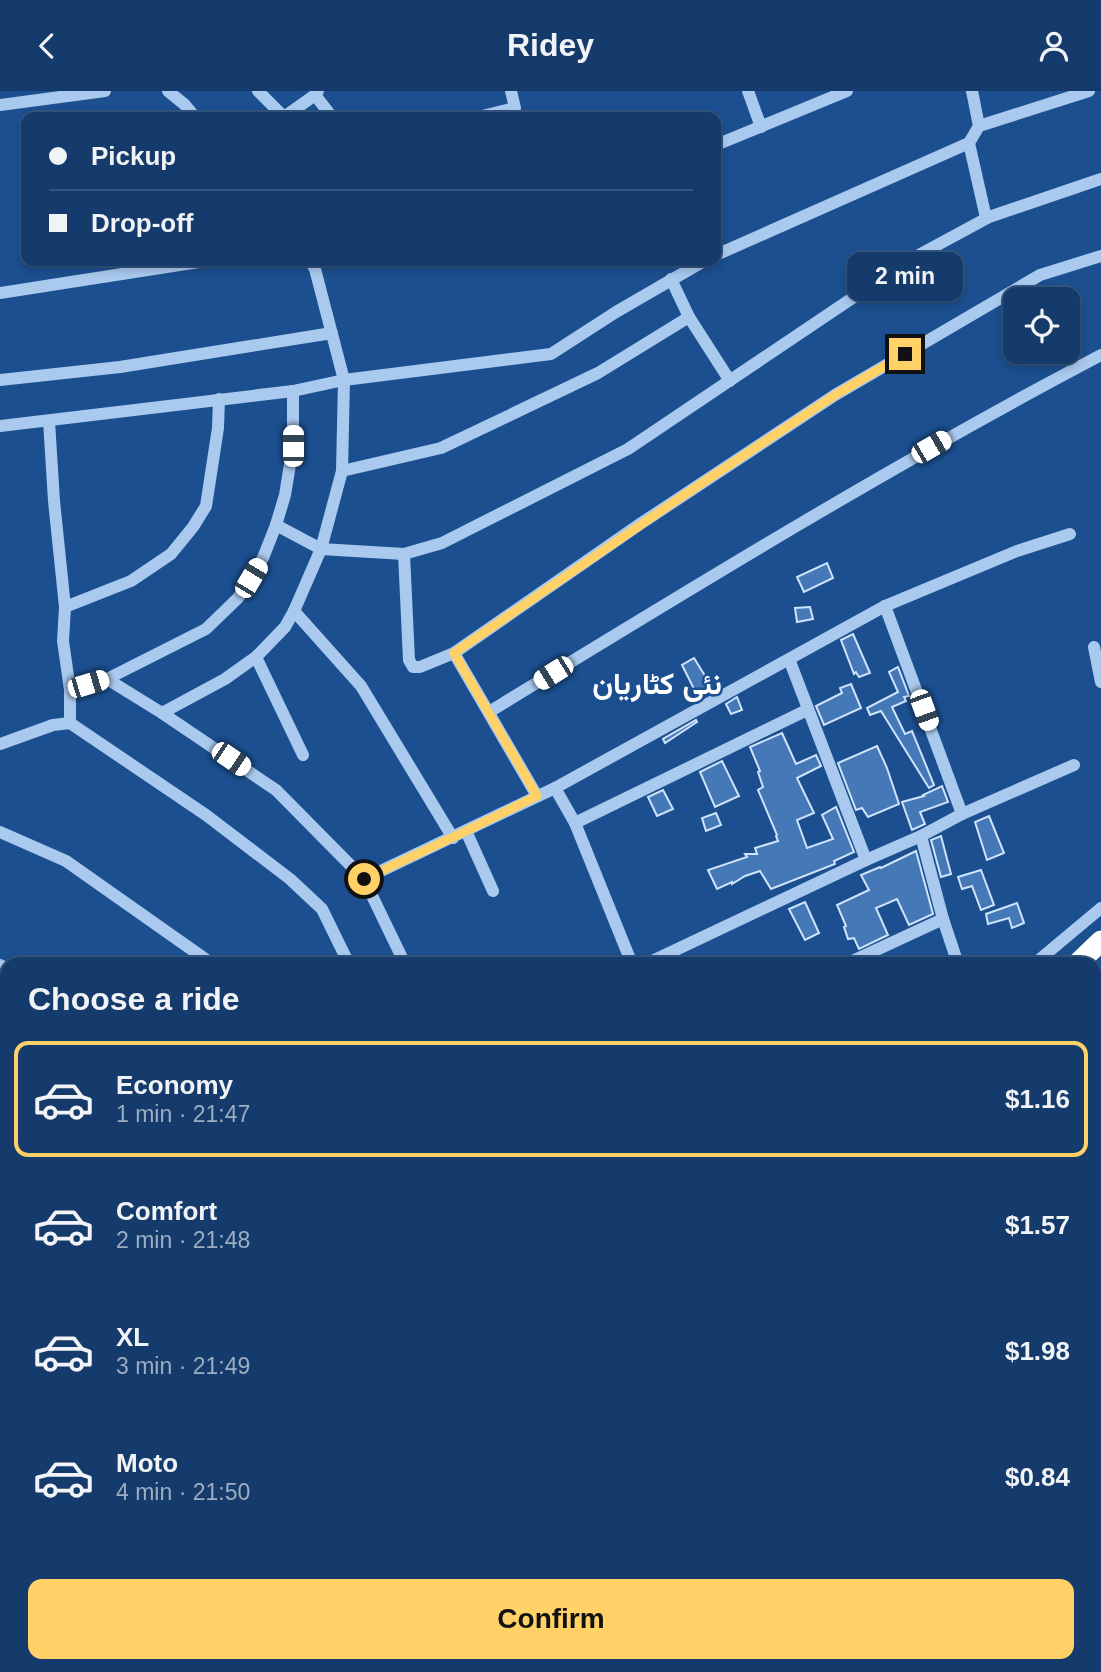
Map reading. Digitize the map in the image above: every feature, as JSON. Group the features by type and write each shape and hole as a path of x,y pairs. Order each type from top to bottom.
{"highway":[{"path":"1084,957 1101,941"}],"street":[{"path":"0,105 105,91"},
{"path":"169,91 191,112"},
{"path":"258,91 279,112"},
{"path":"511,91 516,112"},
{"path":"748,91 761,127"},
{"path":"721,143 847,91"},
{"path":"721,253 969,143 979,126 972,91"},
{"path":"979,126 1089,91"},
{"path":"291,112 317,93 329,112"},
{"path":"969,143 986,218"},
{"path":"276,525 321,549 404,554 442,543 628,449 906,262 986,218 1101,179"},
{"path":"404,554 409,660 413,667 421,667 454,653 640,524 835,395 1040,275 1101,256"},
{"path":"0,293 173,266"},
{"path":"162,713 225,679 256,657 285,627 321,549 342,471 344,380 313,266"},
{"path":"0,426 293,391 344,380 551,354 695,266"},
{"path":"671,279 690,317 730,380"},
{"path":"342,471 441,448 598,373 690,317"},
{"path":"0,380 120,367 332,333"},
{"path":"489,712 851,494 1000,408 1101,355"},
{"path":"70,690 107,679 206,629 239,598 263,558 285,495 293,446 293,391"},
{"path":"65,607 131,581 172,554 193,527 206,506 218,428 219,399"},
{"path":"49,421 65,607 63,642 70,690 70,723"},
{"path":"364,879 555,788 886,606 1017,551 1070,534"},
{"path":"886,606 962,814"},
{"path":"294,611 361,686 453,838"},
{"path":"1094,647 1101,682"},
{"path":"454,653 537,796"},
{"path":"256,657 303,755"},
{"path":"789,659 866,860"},
{"path":"107,679 276,790 364,879 402,957"},
{"path":"575,823 807,710"},
{"path":"0,744 53,725 70,723 206,815 290,879 322,909 346,957"},
{"path":"676,957 866,860 1074,765"},
{"path":"555,788 575,823 629,957"},
{"path":"466,831 494,891"},
{"path":"0,832 66,861 202,957"},
{"path":"921,836 943,919 957,957"},
{"path":"1042,957 1101,908"},
{"path":"861,957 943,919"}],"building":[{"path":"827,563 833,578 804,592 797,577"},
{"path":"810,607 813,619 797,622 795,608"},
{"path":"853,634 870,673 859,677 856,672 854,674 841,640"},
{"path":"694,658 712,687 697,695 682,665"},
{"path":"898,667 909,696 904,697 906,701 892,707 905,734 912,731 934,785 929,788 881,711 870,715 867,708 898,692 889,672"},
{"path":"851,684 861,708 824,725 816,706 842,693 840,688"},
{"path":"737,697 742,710 731,714 726,704"},
{"path":"696,720 697,722 665,743 663,739"},
{"path":"782,733 796,764 816,755 821,766 797,778 814,813 797,820 807,848 833,839 822,815 836,807 854,852 834,861 835,864 771,889 760,871 717,889 708,870 747,857 745,854 757,854 755,848 778,841 758,790 763,787 750,747"},
{"path":"877,746 899,804 868,817 862,808 856,810 838,763"},
{"path":"722,761 739,796 715,807 700,772"},
{"path":"942,786 948,802 920,812 925,824 912,830 902,802 924,796"},
{"path":"663,790 673,809 657,816 648,797"},
{"path":"716,813 721,825 706,831 702,818"},
{"path":"989,816 1004,853 987,860 975,822"},
{"path":"941,836 951,874 941,877 931,840"},
{"path":"916,851 933,914 909,925 897,899 876,908 888,935 859,949 854,938 848,939 837,905 869,890 861,875"},
{"path":"981,870 994,905 981,910 972,886 962,889 958,877"},
{"path":"805,902 819,933 805,940 789,909"},
{"path":"1017,903 1024,923 1012,928 1009,918 988,924 986,914"}],"district":[{"name":"نئی کٹاریان","path":"657,684"}],"route":[{"path":"364,879 537,796 454,653 640,524 835,395 905,354"}]}
